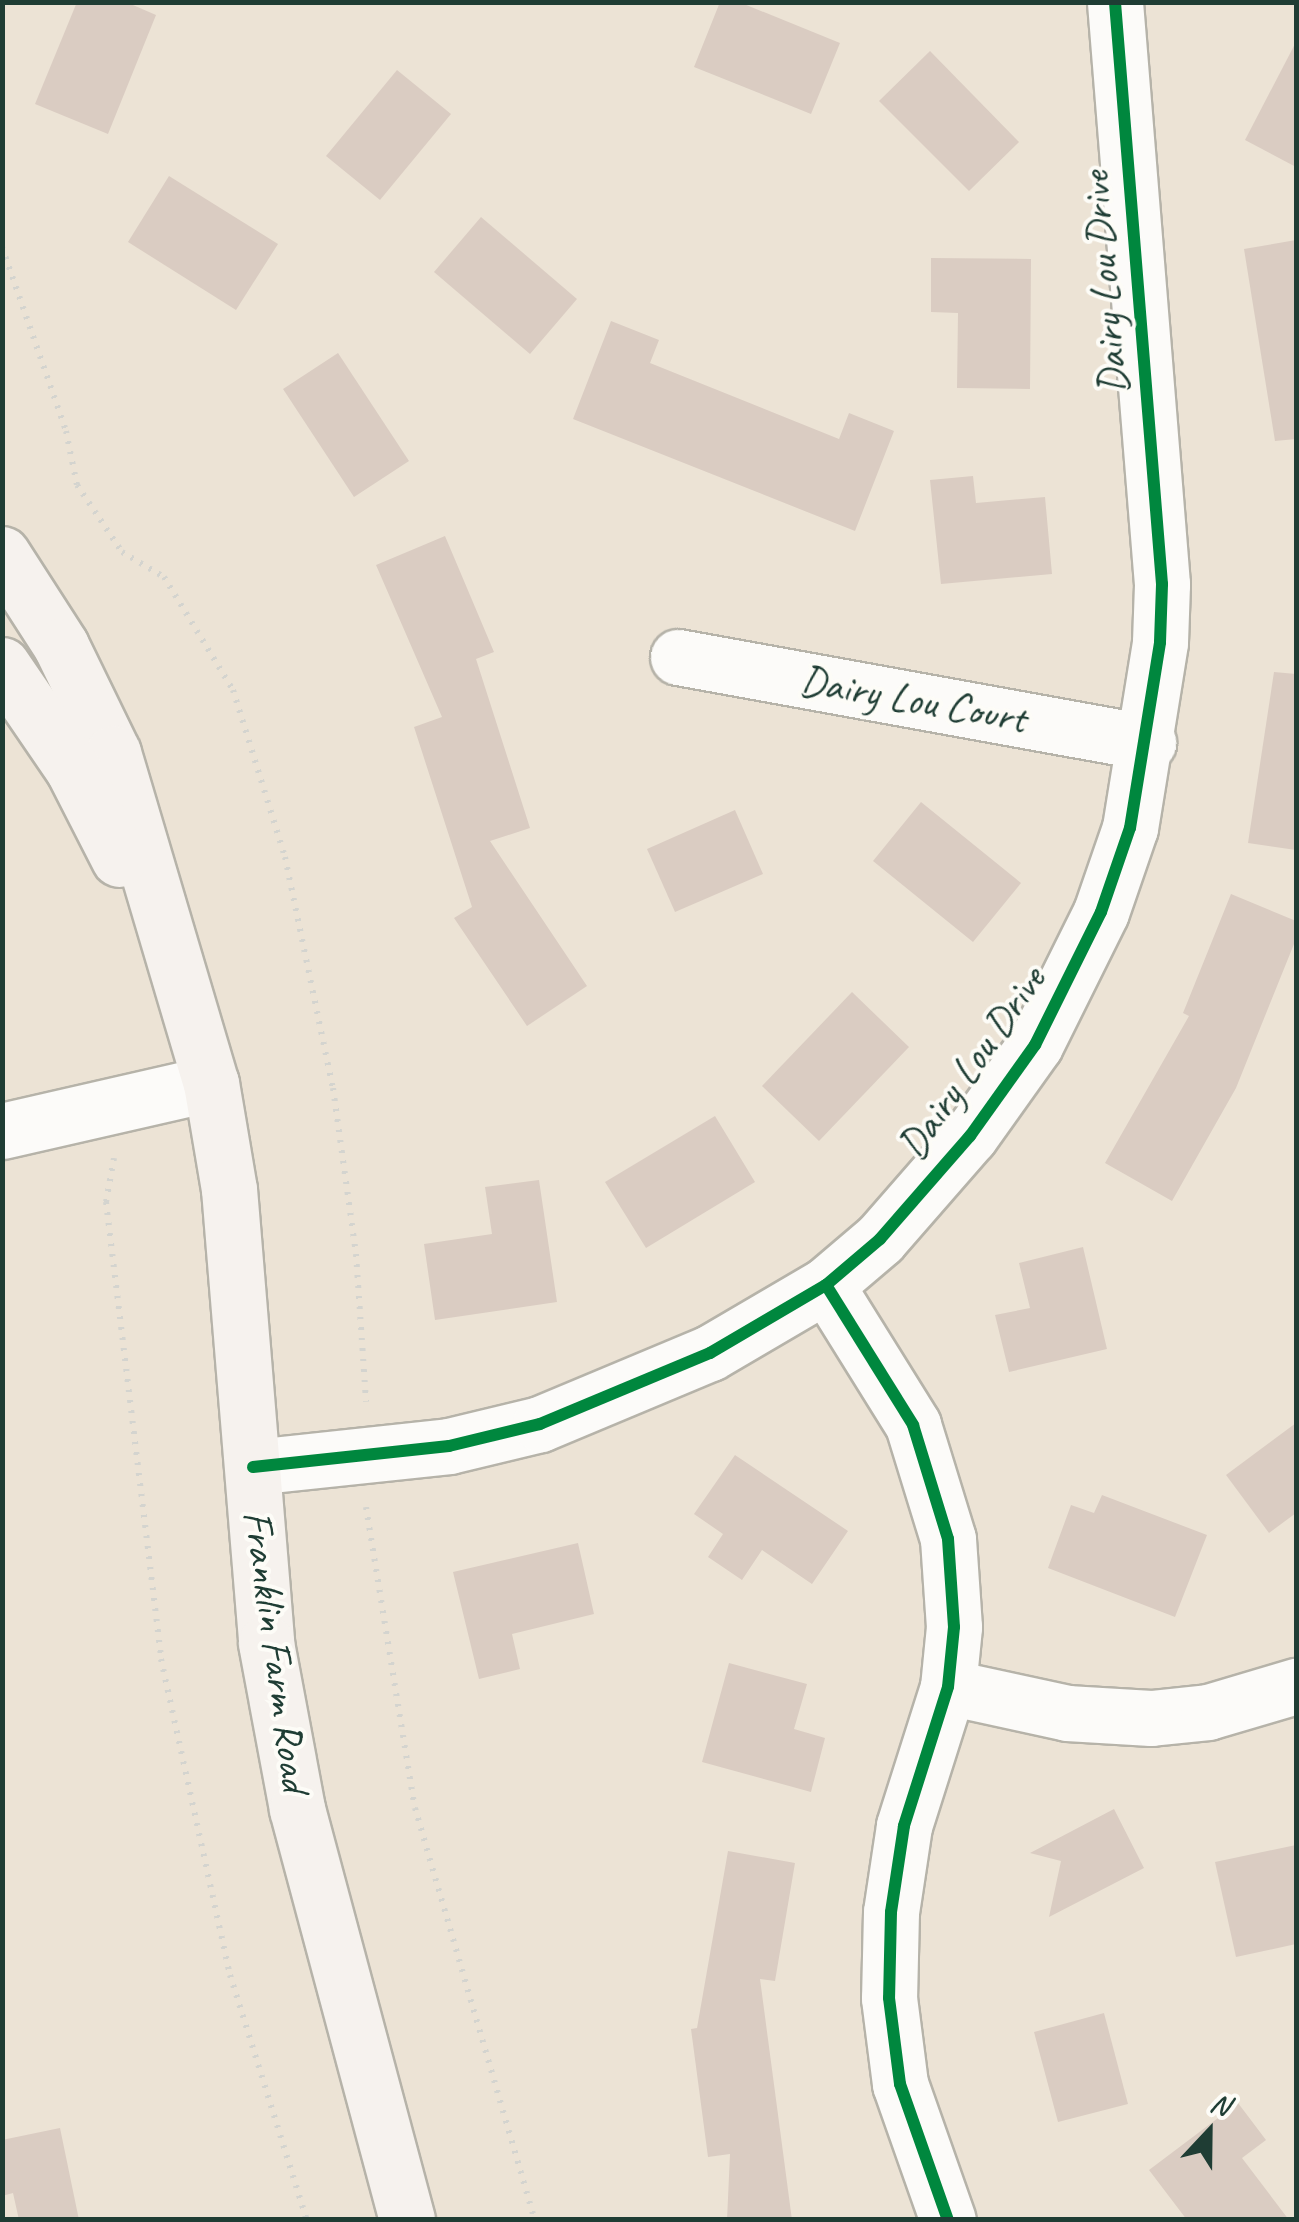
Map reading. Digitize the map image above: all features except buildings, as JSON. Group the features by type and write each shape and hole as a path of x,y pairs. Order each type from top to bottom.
{"main road":[{"name":"Franklin Farm Road","path":"2,554 61,646 113,753 211,1083 229,1188 266,1643 296,1809 407,2220"},
{"name":"Franklin Farm Road","path":"2,664 73,769 176,955"}],"street":[{"name":"Dairy Lou Drive","path":"253,1467 449,1446 540,1424 710,1353 826,1286 880,1239 970,1136 1035,1045 1101,912 1130,828 1148,742 1162,584 1115,2"},
{"name":"Dairy Lou Court","path":"678,657 1148,742"},
{"path":"2,1131 211,1083"},
{"path":"826,1286 912,1425 934,1480 948,1539 954,1627 948,1687 904,1826 891,1912 889,1998 900,2084 948,2220"},
{"path":"948,1687 1066,1713 1151,1718 1208,1712 1296,1686"}],"path":[{"path":"2,247 66,432 76,485 122,552 164,577 233,690 285,857 333,1088 369,1402 333,1404 335,1506 366,1504 415,1808 536,2220"},
{"path":"110,1108 118,1140 106,1202 160,1659 230,1975 307,2220"}],"cycle path":[{"path":"253,1467 449,1446 540,1424 710,1353 826,1285 880,1239 970,1136 1035,1045 1101,912 1130,828 1160,642 1162,584 1115,2"},
{"path":"826,1285 913,1425 948,1539 954,1627 948,1687 904,1826 891,1912 889,1998 900,2084 948,2220"}]}
